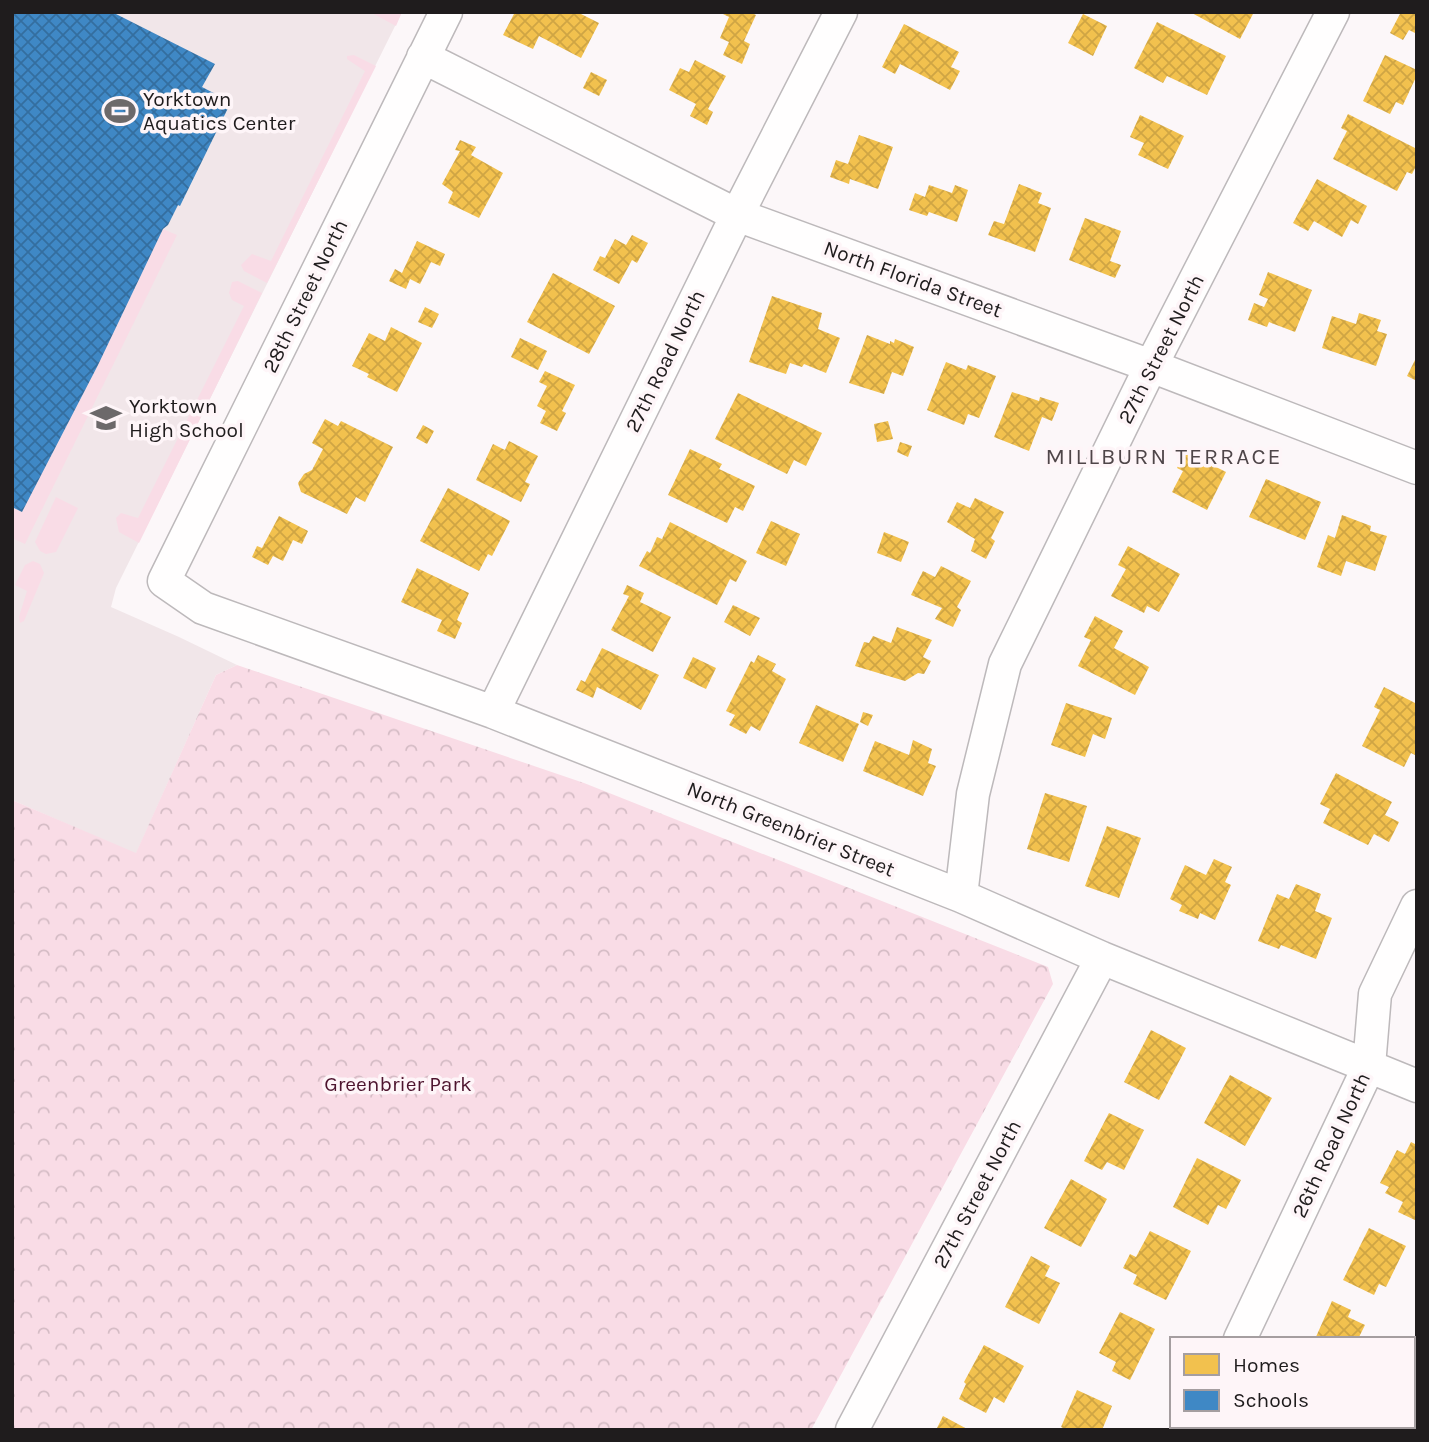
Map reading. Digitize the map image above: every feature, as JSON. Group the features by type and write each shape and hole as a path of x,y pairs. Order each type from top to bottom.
{"street":[{"name":"28th Street North","path":"164,581 446,12"},
{"name":"27th Road North","path":"492,712 737,215 841,12"},
{"name":"27th Street North","path":"961,896 973,794 1005,664 1151,366 1333,12"},
{"name":"North Florida Street","path":"423,57 737,215 1151,366 1417,468"},
{"name":"North Greenbrier Street","path":"164,581 203,608 492,712 961,896 1102,958 1417,1086"},
{"name":"26th Road North","path":"1241,1337 1369,1066 1375,994 1417,906"},
{"name":"27th Street North","path":"852,1430 1102,958"}],"shaded area":[{"name":"Yorktown High School","path":"12,12 402,12 116,588 111,607 237,665 216,675 136,854 12,800"}],"green space":[{"path":"370,12 402,12 396,26"},
{"path":"354,55 376,66 267,283 244,271 241,265 252,254 271,261 365,71 347,59 347,56"},
{"path":"163,229 177,235 25,544 12,538 12,507 22,512"},
{"path":"238,281 262,293 139,543 119,532 116,518 121,513 138,518 244,306 232,300 229,293 232,282"},
{"path":"56,497 78,508 56,552 46,554 40,551 35,542"},
{"path":"33,561 40,564 44,573 24,621 20,623 19,617 27,591 15,585 25,565"},
{"name":"Greenbrier Park","path":"237,665 584,783 1048,967 1053,984 811,1430 12,1430 12,800 136,853 216,675"}],"building: Homes":[{"path":"515,12 577,12 599,23 581,58 539,36 533,49 503,35"},
{"path":"719,12 749,12 756,15 744,41 750,44 742,64 723,55 729,42 720,38 729,17"},
{"path":"1190,12 1254,12 1240,39"},
{"path":"1401,12 1417,12 1417,34 1409,30 1403,40 1390,33"},
{"path":"1083,14 1107,26 1093,56 1068,43"},
{"path":"1157,22 1226,56 1207,95 1167,76 1163,83 1134,68"},
{"path":"904,24 959,52 951,67 960,71 950,90 900,64 895,74 882,67"},
{"path":"1385,55 1417,70 1403,105 1396,102 1390,114 1363,101"},
{"path":"695,60 726,76 708,109 713,112 707,125 690,116 696,104 669,90 680,68 689,72"},
{"path":"591,72 607,80 599,96 583,88"},
{"path":"1348,114 1417,149 1417,164 1412,174 1407,172 1397,191 1333,159 1347,131 1341,128"},
{"path":"1140,115 1184,136 1168,169 1138,155 1144,143 1130,137"},
{"path":"859,135 893,147 878,189 850,179 849,184 830,177 836,160 848,164"},
{"path":"460,140 476,147 471,155 503,173 479,218 448,203 453,192 442,184 460,151 455,150"},
{"path":"1317,179 1367,206 1358,224 1351,220 1342,237 1314,221 1308,231 1293,223"},
{"path":"1019,184 1042,193 1038,203 1051,208 1035,252 988,235 994,221 1004,224"},
{"path":"929,185 952,193 955,185 968,190 957,222 929,212 927,216 909,210 915,193 925,197"},
{"path":"1085,218 1121,231 1110,261 1121,265 1115,278 1069,260"},
{"path":"632,235 648,243 637,263 632,260 619,284 593,270 600,256 605,258 615,239 626,245"},
{"path":"417,241 445,254 440,266 431,262 420,284 410,279 406,289 389,281 395,269 402,273"},
{"path":"1268,272 1312,290 1295,332 1269,322 1267,327 1248,320 1254,303 1264,307 1268,299 1259,295"},
{"path":"553,273 615,306 589,354 527,322"},
{"path":"772,296 822,313 818,329 840,338 826,373 804,364 802,367 790,363 786,374 749,362"},
{"path":"425,307 439,314 432,328 418,322"},
{"path":"1359,313 1381,320 1377,331 1387,334 1376,366 1322,348 1332,316 1356,324"},
{"path":"391,327 422,343 397,392 352,366 369,333 385,341"},
{"path":"867,335 890,344 890,341 894,343 895,339 914,347 903,376 892,372 884,394 849,383"},
{"path":"520,338 547,351 538,370 511,357"},
{"path":"1417,356 1417,381 1407,376"},
{"path":"946,362 966,370 968,365 996,376 979,418 968,414 964,425 927,410"},
{"path":"545,371 575,385 562,411 566,413 557,431 540,423 546,411 537,406 547,386 539,382"},
{"path":"1012,392 1039,401 1040,397 1059,403 1052,421 1042,417 1029,451 994,437"},
{"path":"738,393 822,433 806,466 794,460 787,474 715,439"},
{"path":"325,419 338,426 341,421 393,447 365,502 356,497 347,514 301,492 298,483 304,474 312,470 323,449 312,443"},
{"path":"888,421 893,439 877,442 874,424"},
{"path":"423,425 434,431 427,444 416,438"},
{"path":"509,441 538,456 525,482 530,484 521,502 476,480 493,444 505,450"},
{"path":"900,442 912,446 908,457 897,452"},
{"path":"690,449 722,464 719,469 755,486 743,511 735,507 727,523 668,495"},
{"path":"1186,452 1226,472 1207,510 1172,492 1183,471 1177,468"},
{"path":"1266,479 1321,502 1305,540 1249,517"},
{"path":"448,488 510,521 492,556 488,554 479,571 420,541"},
{"path":"975,498 1004,512 991,538 995,541 986,559 971,551 975,539 947,522 957,502 970,508"},
{"path":"1342,515 1371,526 1370,531 1387,536 1375,571 1346,561 1341,576 1317,567 1328,535 1335,538"},
{"path":"279,516 308,531 302,544 293,540 283,561 273,556 268,565 252,557 257,546 262,548"},
{"path":"771,521 800,534 786,566 756,553"},
{"path":"670,522 747,561 736,582 730,579 717,605 639,566 647,551 650,553 657,537 662,539"},
{"path":"884,532 909,542 901,562 877,553"},
{"path":"1128,546 1180,574 1159,612 1147,606 1144,613 1111,596 1126,569 1118,565"},
{"path":"941,566 971,581 957,607 961,610 953,627 935,619 942,608 911,595 923,571 935,577"},
{"path":"417,568 469,593 457,620 462,623 455,639 437,631 442,620 401,602"},
{"path":"627,585 644,593 640,602 671,617 653,652 611,630 629,596 623,594"},
{"path":"733,605 760,618 750,636 724,622"},
{"path":"1095,616 1123,631 1114,648 1149,667 1135,695 1078,666 1091,640 1084,637"},
{"path":"897,627 932,640 923,657 931,661 924,674 918,673 905,681 855,666 864,642 869,643 873,636 891,643"},
{"path":"602,648 659,675 641,710 597,687 593,698 576,690 581,680 585,682"},
{"path":"758,655 776,664 772,671 786,679 760,731 751,726 746,734 729,725 735,715 726,711 751,661 754,663"},
{"path":"693,657 716,668 706,689 683,678"},
{"path":"1384,687 1417,704 1417,756 1411,753 1404,767 1362,746 1380,710 1374,707"},
{"path":"1066,703 1112,718 1105,739 1093,734 1085,757 1051,745"},
{"path":"816,705 859,724 843,762 799,743"},
{"path":"863,712 873,715 868,726 860,722"},
{"path":"913,740 932,749 928,763 936,766 923,796 863,771 875,741 909,755"},
{"path":"1336,773 1392,802 1385,815 1399,822 1389,842 1374,834 1368,845 1323,823 1330,809 1320,804"},
{"path":"1045,793 1087,806 1069,862 1027,849"},
{"path":"1107,826 1141,838 1119,898 1085,886"},
{"path":"1214,859 1232,867 1225,882 1231,885 1215,920 1200,913 1198,919 1179,911 1182,905 1170,899 1185,865 1206,875"},
{"path":"1296,884 1321,894 1315,911 1332,918 1316,959 1281,945 1279,949 1258,941 1277,894 1289,899"},
{"path":"1151,1030 1186,1048 1159,1100 1124,1082"},
{"path":"1230,1075 1272,1098 1245,1146 1204,1123"},
{"path":"1109,1113 1144,1130 1124,1170 1107,1162 1102,1170 1084,1161"},
{"path":"1411,1142 1417,1145 1417,1221 1398,1212 1403,1202 1385,1193 1389,1187 1380,1183 1397,1150 1405,1154"},
{"path":"1197,1158 1241,1180 1226,1209 1218,1205 1208,1225 1173,1207"},
{"path":"1071,1179 1107,1199 1081,1247 1044,1228"},
{"path":"1369,1228 1406,1246 1386,1287 1379,1284 1374,1295 1343,1280"},
{"path":"1150,1231 1191,1251 1166,1300 1133,1284 1137,1275 1123,1268 1130,1254 1136,1257"},
{"path":"1031,1256 1050,1266 1045,1276 1060,1283 1039,1324 1005,1307"},
{"path":"1332,1301 1351,1310 1348,1317 1365,1325 1359,1337 1316,1337"},
{"path":"1120,1312 1155,1329 1130,1380 1112,1371 1116,1362 1099,1353"},
{"path":"984,1345 1024,1366 1004,1403 994,1397 986,1413 959,1399 966,1384 964,1382"},
{"path":"1417,1364 1417,1384 1415,1383"},
{"path":"1077,1390 1112,1406 1102,1430 1067,1430 1061,1427"},
{"path":"943,1416 969,1430 936,1430"},
{"path":"1269,1428 1320,1428 1319,1430 1268,1430"}],"building: Schools":[{"name":"Yorktown High School","path":"12,12 112,12 215,64 202,87 231,102 180,206 178,205 168,225 163,229 98,365 22,512 12,507"}],"place":[{"name":"Yorktown Aquatics Center","path":"120,111"},
{"name":"Yorktown High School","path":"106,418"}],"district":[{"name":"MILLBURN TERRACE","path":"1164,456"}]}
